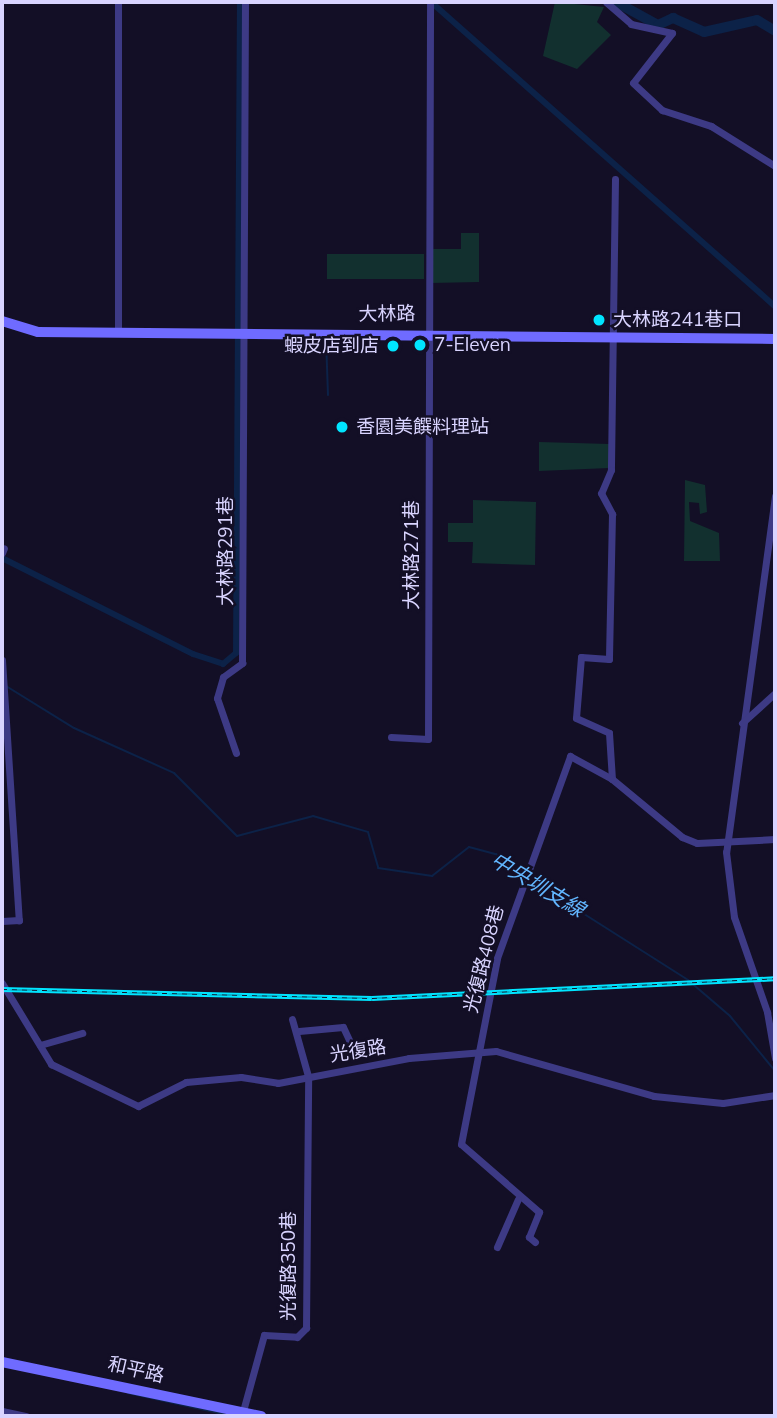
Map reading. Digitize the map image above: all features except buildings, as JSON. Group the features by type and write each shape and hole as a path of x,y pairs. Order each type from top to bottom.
{"street":[{"path":"118,2 118,333"},
{"path":"243,333 245,2"},
{"path":"429,331 430,2"},
{"path":"606,2 631,24 672,33 633,83 662,110 711,126 775,166"},
{"path":"615,179 611,470 601,493 612,514 609,659 581,657 576,718 609,733 612,779 682,837 697,843 727,837 775,839"},
{"name":"大林路","path":"2,321 38,332 429,331 612,340 775,339"},
{"name":"大林路271巷","path":"391,737 428,738 429,331"},
{"name":"大林路291巷","path":"236,753 217,698 223,677 242,663 243,333"},
{"path":"775,496 727,837 734,918 767,1012 775,1058"},
{"path":"2,660 19,920 2,921"},
{"path":"741,724 775,693"},
{"name":"光復路408巷","path":"535,1242 529,1237 539,1212 518,1199 462,1149 478,1052 523,874 570,756 612,779"},
{"name":"光復路","path":"2,983 40,1045 67,1076 138,1106 186,1082 241,1077 278,1083 308,1076 496,1051 654,1096 723,1103 775,1095"},
{"path":"292,1019 299,1031 308,1076"},
{"path":"299,1031 343,1027 353,1048"},
{"path":"40,1045 82,1033"},
{"name":"光復路350巷","path":"243,1412 264,1335 297,1337 306,1328 308,1076"},
{"path":"496,1247 518,1199"},
{"name":"和平路","path":"2,1362 261,1416"},
{"path":"2,1410 26,1416"}],"green space":[{"path":"555,2 604,7 597,22 611,35 577,69 543,56"},
{"path":"461,233 479,233 479,282 431,283 431,249 461,249"},
{"path":"327,254 424,254 424,279 327,279"},
{"path":"539,442 609,444 609,468 539,471"},
{"path":"685,480 705,485 707,512 700,514 699,503 689,502 690,521 719,533 720,561 684,561"},
{"path":"473,500 536,502 535,565 472,563 473,542 448,542 448,523 473,523"}],"waterway":[{"path":"2,558 193,654 223,664 236,653 240,2"},
{"path":"431,2 775,306"},
{"path":"616,2 658,25 673,18 704,32 757,20 775,31"},
{"path":"326,338 328,395"},
{"name":"中央圳支線","path":"6,686 74,728 174,773 237,836 313,816 368,832 378,868 432,876 469,847 496,854 525,875"},
{"name":"中央圳支線","path":"529,879 688,980 730,1016 775,1071"},
{"path":"128,1393 233,1416"}],"railway":[{"path":"2,989 372,998 775,978"}],"place":[{"name":"大林路241巷口","path":"599,320"},
{"name":"7-Eleven","path":"420,345"},
{"name":"蝦皮店到店","path":"393,346"},
{"name":"香園美饌料理站","path":"342,427"}]}
